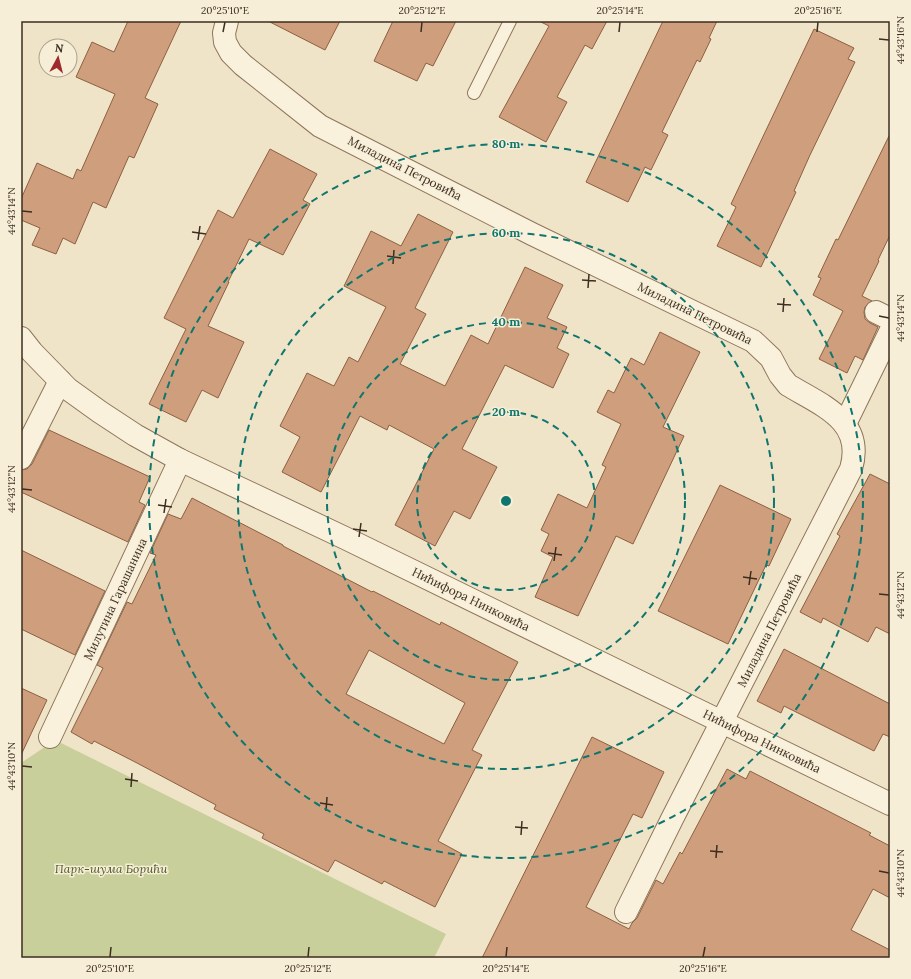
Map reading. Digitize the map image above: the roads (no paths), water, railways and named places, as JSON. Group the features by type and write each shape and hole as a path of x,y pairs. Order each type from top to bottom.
{"street":[{"name":"Миладина Петровића","path":"227,21 224,33 231,53 240,62 320,126 532,234 754,341 771,358 783,381 825,407 845,424 852,437 854,458 851,469 626,912"},
{"path":"845,424 890,332"},
{"name":"Нићифора Нинковића","path":"21,338 68,389 134,434 180,460 359,545 890,804"},
{"path":"21,458 60,381"},
{"name":"Милутина Гарашанина","path":"50,737 180,460"}],"lane":[{"path":"474,94 510,21"}],"park label":[{"name":"Парк-шума Борићи","path":"111,868"}]}
